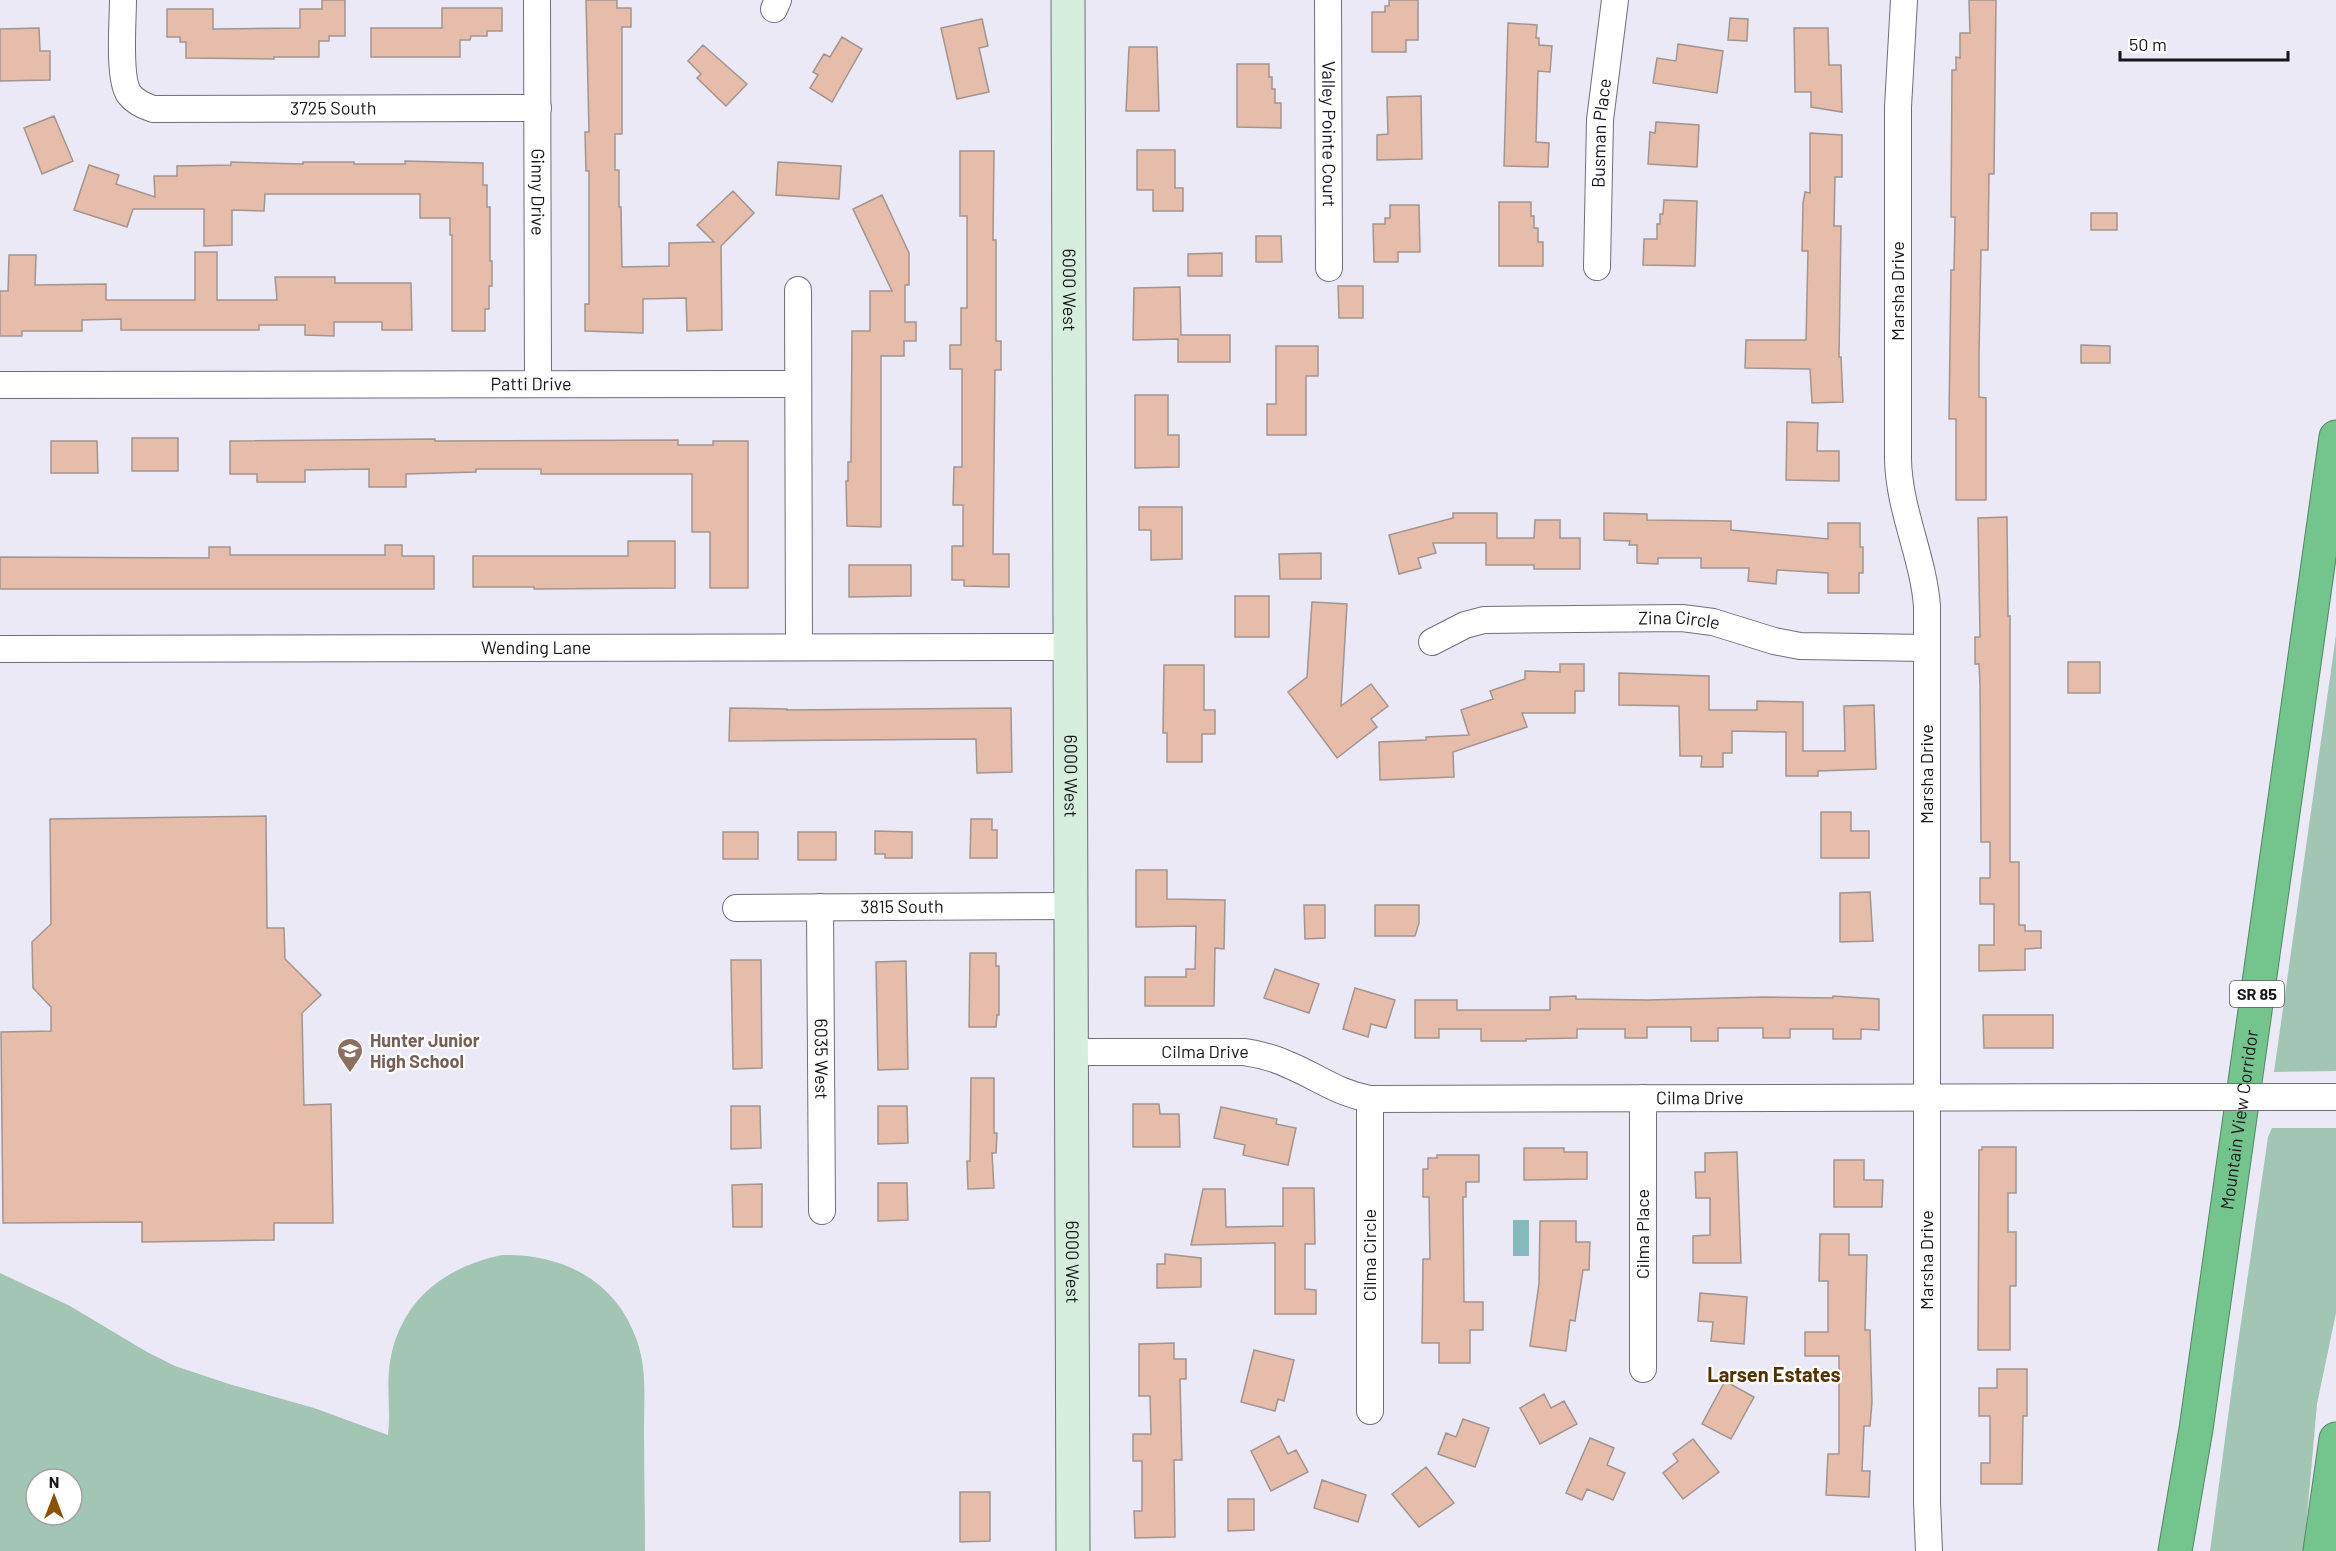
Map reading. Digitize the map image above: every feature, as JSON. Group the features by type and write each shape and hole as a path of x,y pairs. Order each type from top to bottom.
{"highway":[{"name":"Mountain View Corridor","path":"2175,1551 2196,1429 2336,437"},
{"path":"2320,1551 2336,1439"}],"street":[{"name":"3725 South","path":"123,0 125,86 134,99 146,106 160,109 538,108"},
{"name":"Ginny Drive","path":"537,0 538,384"},
{"name":"6000 West","path":"1068,0 1073,1551"},
{"name":"Valley Pointe Court","path":"1328,0 1329,268"},
{"name":"Busman Place","path":"1597,267 1600,120 1615,0"},
{"name":"Marsha Drive","path":"1904,0 1898,107 1898,476 1905,513 1926,591 1928,648 1926,1098 1929,1551"},
{"path":"798,290 799,647"},
{"name":"Patti Drive","path":"0,385 798,384"},
{"name":"Zina Circle","path":"1432,642 1465,625 1484,620 1682,618 1713,622 1774,641 1800,646 1928,648"},
{"name":"Wending Lane","path":"0,649 1070,647"},
{"name":"3815 South","path":"736,908 1071,906"},
{"name":"6035 West","path":"820,907 822,1211"},
{"name":"Cilma Drive","path":"1071,1052 1244,1052 1272,1058 1340,1091 1370,1099 2336,1097"},
{"name":"Cilma Place","path":"1643,1098 1643,1369"},
{"name":"Cilma Circle","path":"1370,1099 1370,1412"}],"shaded area":[{"path":"2336,635 2336,1071 2274,1072"},
{"path":"2272,1128 2336,1128 2336,1313 2317,1404 2304,1551 2210,1551 2268,1137"},
{"path":"1513,1220 1529,1220 1529,1256 1513,1256"},
{"path":"502,1255 546,1259 584,1275 601,1287 616,1302 628,1320 637,1341 644,1373 645,1551 0,1551 0,1273 70,1306 175,1366 314,1408 388,1435 388,1380 395,1340 404,1321 428,1290 461,1268"}],"building":[{"path":"322,0 345,0 345,36 329,36 329,41 319,41 319,57 186,58 186,42 180,42 180,37 167,37 167,9 213,9 213,29 300,28 300,9 322,9"},
{"path":"586,0 617,0 617,8 631,8 631,27 622,27 622,134 615,134 615,170 619,170 619,207 621,207 622,267 669,266 669,243 714,242 697,225 733,191 754,213 721,246 722,330 687,331 686,298 643,299 643,333 585,331 585,304 589,304 589,171 586,171 585,132 589,132"},
{"path":"1389,0 1418,0 1418,40 1406,40 1406,52 1372,52 1372,12 1385,12 1385,6 1389,6"},
{"path":"1969,0 1996,0 1994,174 1989,174 1988,250 1981,250 1979,397 1986,398 1986,500 1956,500 1956,419 1949,419 1951,270 1954,270 1955,217 1951,217 1952,70 1956,70 1956,57 1960,58 1960,33 1970,33"},
{"path":"442,8 502,8 502,31 487,31 487,36 471,36 470,40 460,40 460,57 371,57 371,28 442,28"},
{"path":"1730,18 1748,19 1747,41 1728,40"},
{"path":"982,19 988,46 979,48 989,92 957,99 941,28"},
{"path":"1508,23 1537,25 1536,38 1539,38 1539,45 1552,46 1550,72 1538,71 1536,142 1549,143 1548,167 1504,166"},
{"path":"39,28 40,51 50,51 50,80 0,81 0,29"},
{"path":"1794,28 1828,28 1829,65 1841,65 1842,112 1811,107 1811,92 1795,92"},
{"path":"842,37 862,49 832,102 810,88 818,75 813,72 824,54 830,57"},
{"path":"1678,44 1723,51 1717,93 1653,83 1657,58 1676,61"},
{"path":"703,45 747,84 726,106 697,78 701,74 688,61"},
{"path":"1129,47 1157,47 1159,111 1126,111"},
{"path":"1237,64 1269,64 1269,77 1272,77 1272,89 1275,89 1275,103 1281,103 1281,128 1237,127"},
{"path":"1421,96 1422,159 1377,160 1377,135 1388,134 1387,97"},
{"path":"54,116 73,161 42,174 24,128"},
{"path":"1656,122 1699,125 1697,167 1648,164 1650,132 1655,133"},
{"path":"1810,133 1842,135 1842,177 1835,177 1834,226 1841,226 1839,357 1841,357 1843,402 1812,403 1810,369 1745,368 1746,340 1806,340 1808,251 1802,251 1803,203 1805,192 1810,193"},
{"path":"1137,150 1175,150 1175,188 1183,188 1183,211 1153,211 1153,190 1137,190"},
{"path":"960,151 994,151 993,240 996,240 996,341 1001,341 1001,370 995,370 993,554 1009,554 1009,587 964,586 964,580 952,580 952,546 963,546 963,505 953,505 954,467 962,467 962,369 950,369 950,345 961,345 961,308 967,308 967,216 960,216"},
{"path":"405,161 483,163 483,185 487,185 487,207 490,207 490,261 492,261 492,286 489,286 489,309 485,309 485,331 452,331 450,218 420,218 420,194 265,194 264,211 232,210 232,245 204,246 204,209 133,209 127,227 74,210 89,165 119,175 116,184 155,197 154,176 177,176 177,166 231,165 231,162 405,164"},
{"path":"778,162 841,166 839,199 776,195"},
{"path":"882,195 909,253 909,285 905,285 905,322 916,322 916,341 904,341 904,356 881,356 881,527 847,526 846,481 848,481 848,462 851,462 852,331 870,331 870,291 892,291 853,209"},
{"path":"1664,200 1697,201 1695,266 1643,265 1644,239 1657,239 1657,224 1660,224 1660,214 1663,214"},
{"path":"1499,202 1531,202 1534,228 1538,228 1538,242 1543,242 1543,266 1499,266"},
{"path":"1390,205 1419,205 1420,252 1398,252 1398,262 1374,262 1373,224 1385,224 1385,218 1390,218"},
{"path":"2091,213 2117,213 2117,230 2091,230"},
{"path":"1256,236 1281,236 1282,262 1256,262"},
{"path":"195,252 217,252 217,300 277,300 275,277 335,277 335,283 411,283 412,330 382,330 382,322 334,322 334,336 305,335 305,325 259,325 259,330 121,330 121,319 82,320 82,331 22,331 22,336 0,336 0,291 8,291 9,255 36,255 35,285 106,284 106,300 195,300"},
{"path":"1222,253 1222,276 1188,276 1188,254"},
{"path":"1338,286 1363,286 1363,318 1339,318"},
{"path":"1180,287 1181,335 1230,335 1230,362 1178,362 1178,339 1133,340 1134,288"},
{"path":"2081,345 2110,346 2110,363 2081,363"},
{"path":"1276,346 1318,346 1318,376 1306,376 1306,435 1267,435 1267,404 1276,404"},
{"path":"1135,395 1168,395 1168,435 1179,435 1179,467 1135,468"},
{"path":"1787,422 1818,423 1817,451 1839,451 1839,481 1786,480"},
{"path":"132,438 178,438 178,471 132,471"},
{"path":"435,439 435,441 678,440 678,445 713,445 713,441 748,441 748,588 710,588 710,532 692,532 692,474 541,474 541,469 476,469 476,472 406,474 406,487 369,487 369,469 305,470 305,482 257,482 257,474 230,474 230,441"},
{"path":"51,441 97,441 98,473 51,473"},
{"path":"1139,507 1182,507 1182,559 1151,560 1151,530 1139,530"},
{"path":"1453,513 1497,513 1497,538 1534,538 1535,520 1560,520 1560,538 1580,538 1580,569 1534,569 1534,565 1486,565 1486,543 1433,543 1436,553 1418,558 1421,568 1399,574 1389,535 1453,518"},
{"path":"1604,513 1647,514 1647,520 1731,521 1731,530 1828,539 1828,523 1860,523 1863,573 1859,573 1859,593 1828,593 1828,573 1777,570 1776,584 1748,581 1749,568 1701,568 1701,558 1658,558 1658,564 1637,563 1637,545 1629,545 1630,541 1604,540"},
{"path":"2007,517 2008,616 2010,616 2010,862 2019,862 2019,925 2025,925 2025,931 2041,931 2041,948 2025,949 2025,970 1979,971 1979,945 1994,945 1994,904 1980,904 1980,878 1990,878 1990,842 1981,842 1980,684 1979,664 1975,664 1975,637 1980,637 1978,518"},
{"path":"628,541 675,541 675,588 473,587 473,556 628,556"},
{"path":"385,545 402,545 402,556 434,556 434,589 0,589 0,557 209,558 209,547 230,547 230,555 385,555"},
{"path":"1321,553 1321,579 1280,579 1279,554"},
{"path":"849,565 911,565 911,596 849,597"},
{"path":"1235,596 1269,596 1269,637 1235,637"},
{"path":"1312,602 1347,604 1341,706 1371,684 1388,706 1371,719 1377,727 1337,758 1288,692 1307,677"},
{"path":"2068,662 2100,662 2100,693 2068,693"},
{"path":"1560,664 1584,664 1584,691 1575,691 1575,713 1522,713 1527,727 1453,752 1454,777 1380,780 1379,742 1469,735 1461,710 1493,699 1490,691 1525,679 1525,671 1560,672"},
{"path":"1164,665 1204,665 1204,710 1215,710 1215,734 1202,734 1202,762 1167,762 1167,733 1163,733"},
{"path":"1619,673 1709,676 1709,710 1757,710 1757,701 1803,702 1803,751 1845,751 1844,706 1874,705 1876,769 1818,771 1818,776 1786,776 1786,732 1732,731 1732,753 1723,753 1723,767 1701,767 1702,756 1680,756 1679,706 1619,705"},
{"path":"730,708 787,710 1011,708 1012,772 977,773 976,739 729,741"},
{"path":"1821,812 1851,812 1851,831 1869,831 1869,858 1821,858"},
{"path":"266,816 267,928 284,928 285,959 321,995 302,1013 304,1105 331,1104 333,1223 274,1223 274,1240 142,1242 142,1222 3,1223 1,1032 51,1031 51,1007 33,988 32,942 51,924 50,819"},
{"path":"971,819 992,819 992,830 997,830 997,858 970,858"},
{"path":"875,831 912,832 912,858 885,858 885,854 875,854"},
{"path":"723,832 758,832 758,859 723,859"},
{"path":"798,832 836,832 836,860 798,860"},
{"path":"1136,870 1167,870 1167,899 1225,900 1224,949 1215,948 1214,1006 1145,1006 1145,977 1186,977 1186,969 1195,969 1196,926 1136,927"},
{"path":"1870,892 1873,941 1840,942 1840,893"},
{"path":"1304,905 1325,905 1325,938 1305,939"},
{"path":"1375,905 1419,905 1419,923 1415,936 1375,936"},
{"path":"970,953 996,953 996,966 999,966 999,1015 997,1015 996,1027 969,1027"},
{"path":"731,960 761,960 762,1068 733,1069"},
{"path":"906,961 908,1069 878,1070 876,962"},
{"path":"1275,969 1319,984 1309,1013 1264,998"},
{"path":"1355,988 1395,1000 1386,1028 1371,1024 1368,1037 1343,1029"},
{"path":"1576,996 1576,999 1648,1000 1833,998 1833,996 1879,999 1879,1030 1861,1029 1861,1039 1833,1039 1833,1029 1790,1029 1790,1038 1763,1038 1763,1028 1718,1028 1718,1041 1691,1041 1691,1027 1647,1027 1647,1038 1625,1038 1625,1029 1577,1029 1577,1038 1481,1041 1481,1029 1439,1029 1439,1038 1415,1038 1415,1000 1457,1000 1457,1010 1550,1010 1550,997"},
{"path":"1983,1015 2053,1015 2053,1048 1984,1048"},
{"path":"971,1078 994,1078 994,1133 997,1133 996,1153 992,1153 994,1188 968,1189"},
{"path":"1133,1104 1159,1104 1160,1114 1179,1114 1180,1147 1133,1147"},
{"path":"731,1106 760,1106 761,1148 731,1149"},
{"path":"878,1106 907,1106 908,1143 878,1144"},
{"path":"1221,1107 1277,1119 1276,1124 1296,1128 1288,1165 1243,1155 1245,1145 1214,1138"},
{"path":"1982,1147 2016,1147 2016,1193 2008,1193 2008,1232 2016,1232 2016,1286 2010,1286 2010,1350 1978,1350 1979,1150 1982,1150"},
{"path":"1524,1148 1564,1148 1564,1152 1587,1152 1587,1179 1524,1180"},
{"path":"1737,1152 1741,1263 1693,1263 1693,1236 1710,1235 1710,1198 1696,1198 1695,1172 1705,1172 1705,1153"},
{"path":"1437,1155 1479,1155 1479,1182 1466,1182 1466,1197 1463,1197 1464,1302 1483,1302 1483,1330 1470,1330 1470,1363 1439,1363 1439,1343 1422,1343 1423,1259 1430,1259 1429,1197 1423,1197 1423,1169 1428,1169 1428,1158 1437,1158"},
{"path":"1834,1160 1864,1160 1864,1180 1883,1180 1882,1207 1834,1207"},
{"path":"878,1183 907,1183 908,1220 878,1221"},
{"path":"762,1184 762,1227 733,1227 732,1185"},
{"path":"1283,1188 1314,1188 1315,1244 1305,1244 1305,1289 1316,1290 1316,1314 1275,1314 1275,1243 1191,1245 1203,1189 1225,1189 1226,1227 1283,1226"},
{"path":"1540,1221 1576,1221 1576,1242 1590,1242 1589,1270 1583,1270 1575,1321 1570,1320 1566,1351 1530,1346 1539,1284"},
{"path":"1820,1234 1849,1234 1849,1255 1867,1255 1865,1330 1870,1330 1872,1402 1870,1426 1864,1426 1862,1471 1870,1471 1869,1497 1826,1495 1828,1454 1839,1454 1839,1356 1805,1356 1805,1332 1828,1332 1828,1281 1819,1281"},
{"path":"1165,1254 1201,1258 1201,1287 1157,1288 1157,1264 1165,1264"},
{"path":"1700,1293 1747,1297 1744,1344 1711,1341 1713,1322 1698,1321"},
{"path":"1174,1343 1174,1359 1186,1359 1186,1379 1180,1379 1182,1460 1174,1460 1175,1537 1135,1538 1134,1511 1142,1511 1142,1461 1133,1461 1133,1434 1151,1434 1150,1396 1139,1396 1139,1344"},
{"path":"1254,1350 1294,1360 1284,1401 1278,1399 1275,1411 1241,1402"},
{"path":"1997,1369 2027,1369 2027,1416 2023,1416 2022,1484 1981,1484 1981,1463 1990,1463 1990,1416 1979,1416 1979,1388 1997,1388"},
{"path":"1725,1381 1754,1397 1731,1439 1702,1424"},
{"path":"1544,1394 1551,1408 1564,1401 1577,1424 1540,1444 1520,1408"},
{"path":"1463,1419 1489,1428 1475,1467 1438,1454 1446,1433 1456,1437"},
{"path":"1279,1436 1288,1454 1296,1450 1308,1472 1271,1491 1251,1451"},
{"path":"1590,1438 1614,1448 1607,1465 1625,1473 1613,1500 1587,1489 1582,1500 1566,1493"},
{"path":"1693,1439 1719,1472 1683,1499 1663,1473 1678,1461 1673,1454"},
{"path":"1426,1467 1454,1503 1419,1527 1392,1494"},
{"path":"1322,1480 1366,1495 1358,1522 1314,1508"},
{"path":"960,1492 990,1492 990,1541 960,1542"},
{"path":"1228,1499 1254,1499 1254,1530 1228,1531"}],"place":[{"name":"Hunter Junior High School","path":"350,1074"}],"district":[{"name":"Larsen Estates","path":"1774,1375"}]}
